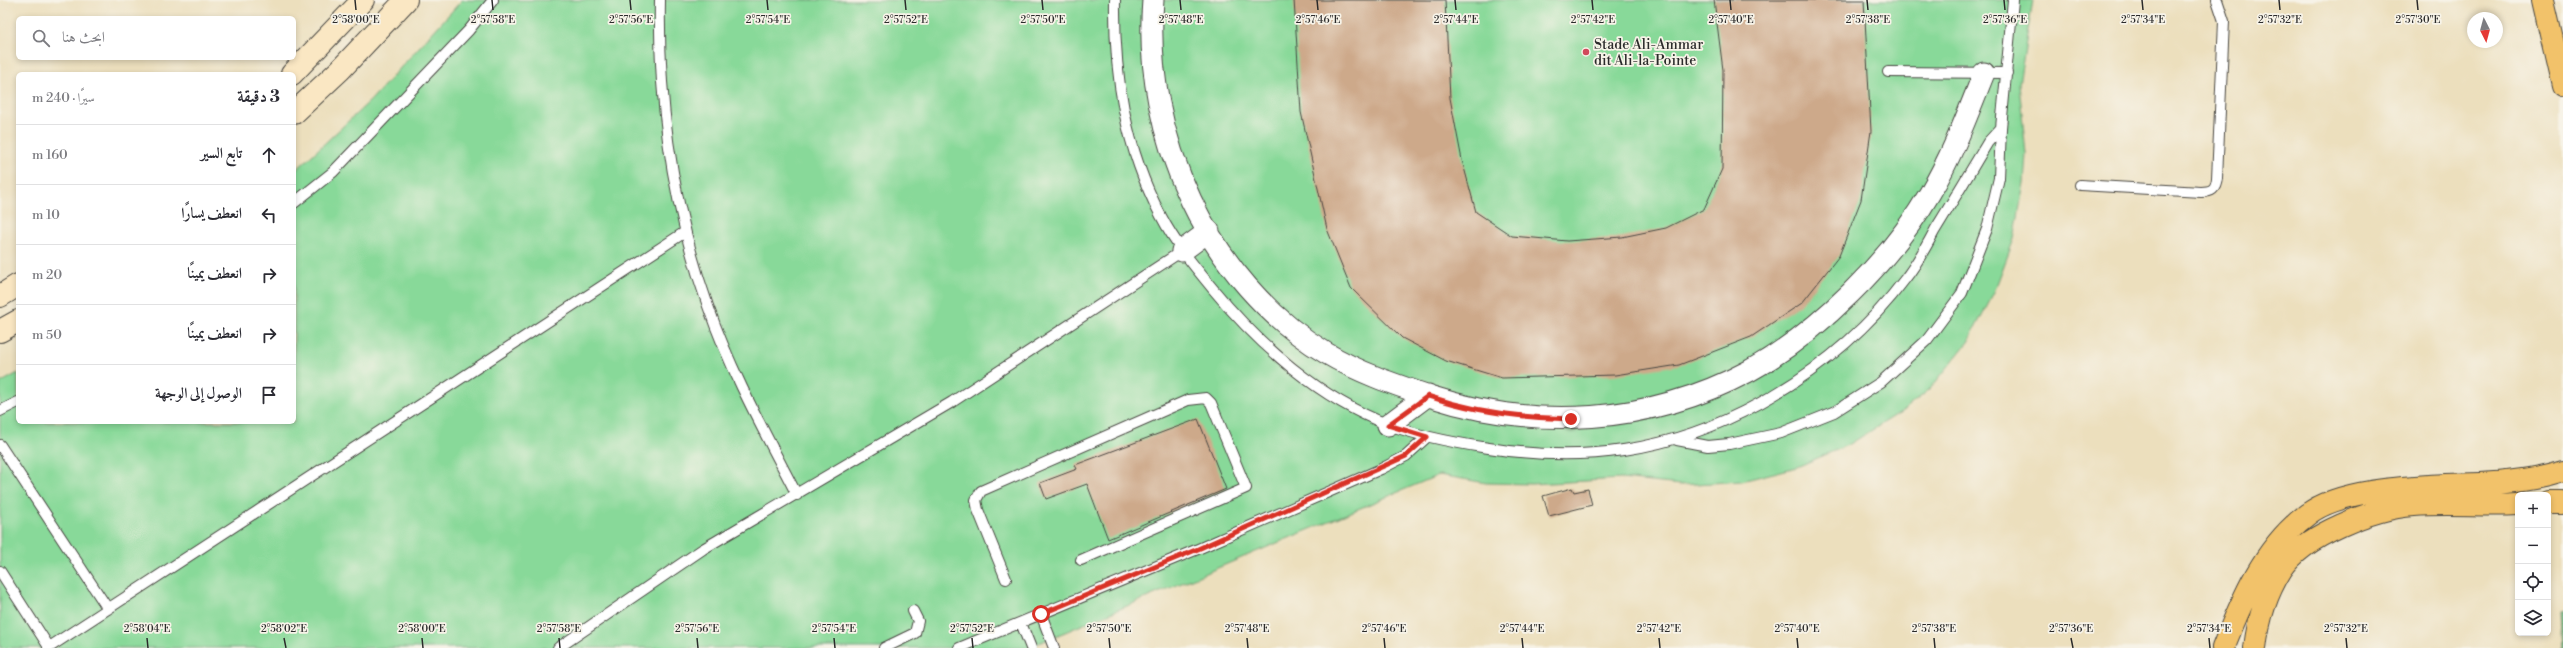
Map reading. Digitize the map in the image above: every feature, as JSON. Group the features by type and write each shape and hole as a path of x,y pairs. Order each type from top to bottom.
{"highway":[{"path":"2543,0 2563,86"},
{"path":"2223,648 2246,592 2279,541 2308,513 2350,495 2418,486 2499,483 2541,478 2563,471"},
{"path":"2551,503 2563,503"},
{"path":"2255,648 2257,628 2266,601 2281,570 2322,535 2351,519 2414,505 2515,504"}],"main road":[{"path":"294,72 363,0"},
{"path":"296,111 340,70 406,0"},
{"path":"0,296 16,286"},
{"path":"0,331 16,322"}],"street":[{"path":"1153,0 1152,46 1162,116 1184,182 1209,232 1224,256 1251,289 1301,336 1346,364 1370,376 1428,396 1480,410 1510,416 1548,418 1602,416 1664,405 1723,384 1751,370 1778,353 1808,330 1847,295 1888,251 1931,192 1984,73"},
{"path":"1182,252 1209,232"},
{"path":"1388,425 1428,396"}],"lane":[{"path":"296,201 333,172 469,30 493,0"},
{"path":"660,0 661,69 667,140 685,232 708,307 727,353 797,495"},
{"path":"1115,0 1118,80 1130,138 1150,193 1182,252 1233,312 1291,366 1344,402 1388,425 1427,437 1513,453 1548,455 1634,450 1677,440 1759,403 1790,385 1849,340 1878,313 1908,277 1988,142 2001,128"},
{"path":"1677,440 1708,446 1729,444 1766,437 1834,412 1881,382 1927,340 1962,293 1988,229 1999,178 2001,128 2013,0"},
{"path":"2080,185 2201,192 2209,192 2214,189 2217,178 2224,21 2217,0"},
{"path":"1888,72 2007,73"},
{"path":"0,571 48,648 685,232"},
{"path":"558,648 703,549 797,495 952,402 1182,252"},
{"path":"1006,579 978,510 976,500 981,491 1188,400 1206,398 1215,411 1246,488 1082,560"},
{"path":"0,411 16,403"},
{"path":"959,648 1198,549 1381,469 1406,456 1427,437"},
{"path":"0,445 108,609"},
{"path":"884,648 915,633 918,621 913,611"},
{"path":"1041,614 1054,648"},
{"path":"1021,623 1031,648"}],"green space":[{"path":"462,0 2033,0 2019,84 2026,154 2024,183 2014,239 1994,292 1968,342 1930,389 1904,410 1850,444 1797,467 1742,481 1681,485 1621,479 1531,484 1486,483 1439,475 1027,648 0,648 0,383 16,374 16,424 296,424 296,170 371,100"},
{"path":"2563,608 2563,648 2560,648 2558,609"}],"building":[{"path":"1294,0 1445,0 1450,98 1462,160 1476,212 1512,236 1567,241 1622,237 1666,228 1704,209 1722,169 1723,70 1714,0 1864,0 1871,131 1861,200 1839,256 1802,303 1751,337 1679,365 1615,375 1502,378 1446,361 1402,338 1351,288 1327,229 1301,112"},
{"path":"1198,419 1226,489 1108,539 1087,484 1046,499 1040,483 1077,469 1075,465"},
{"path":"1572,488 1574,492 1588,489 1592,505 1549,516 1543,496"}],"place":[{"name":"Stade Ali-Ammar dit Ali-la-Pointe","path":"1586,52"}],"route":[{"path":"1041,614 1198,549 1381,469 1406,456 1427,437 1388,425 1428,396 1450,403 1510,416 1571,419"}]}
